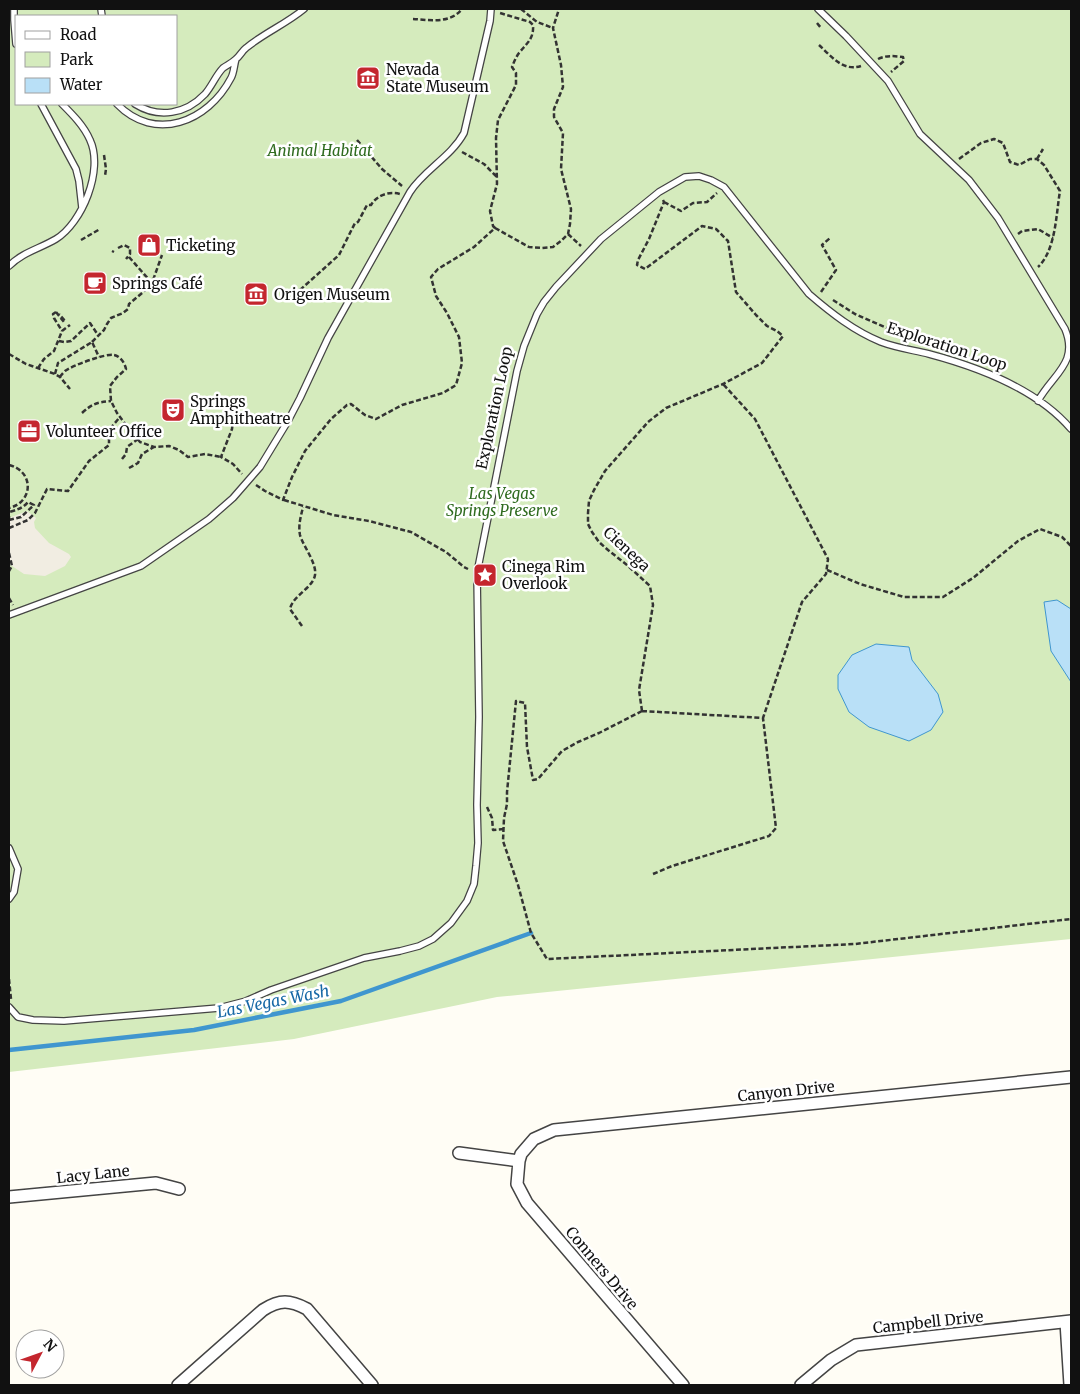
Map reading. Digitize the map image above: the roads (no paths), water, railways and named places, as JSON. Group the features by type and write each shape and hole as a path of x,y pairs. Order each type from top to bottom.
{"street":[{"name":"Canyon Drive","path":"519,1161 521,1154 534,1139 554,1130 1071,1077"},
{"path":"459,1153 519,1161"},
{"name":"Conners Drive","path":"519,1161 517,1184 527,1203 683,1385"},
{"name":"Lacy Lane","path":"9,1197 156,1183 179,1189"},
{"path":"178,1385 263,1310 273,1303 286,1302 307,1309 372,1385"},
{"path":"1068,1321 1070,1385"},
{"name":"Campbell Drive","path":"801,1385 831,1360 856,1345 1068,1321"}],"lane":[{"path":"14,9 15,32"},
{"path":"136,105 144,110 166,114 188,107 206,93 222,69 236,60 246,48 294,18 304,9"},
{"path":"9,615 141,566 209,519 233,498 260,467 288,421 328,338 407,198 418,182 454,148 464,133 492,9"},
{"path":"818,9 885,78 920,134 969,180 998,218 1065,329 1069,338 1070,349 1066,364 1038,401"},
{"path":"118,105 130,116 146,122 164,125 180,123 196,116 223,92 232,77 236,60"},
{"path":"42,105 76,169 82,208"},
{"path":"9,266 17,258 56,239 65,232 88,196 94,173 91,141 79,122 63,105"},
{"path":"10,1006 18,1017 64,1022 219,1008 246,1001 271,990 364,958 419,946 432,939 451,923 467,901 474,884 478,843 477,574 517,371 524,346 544,302 601,239 659,192 685,177 700,176 724,187 809,294 822,306 853,328 881,342 903,350 928,354 972,367 1008,382 1062,418 1071,429"},
{"path":"9,848 18,869 14,892 9,899"}],"water":[{"path":"1057,600 1071,609 1071,682 1051,651 1044,602"},
{"path":"876,644 909,647 912,660 938,694 943,712 931,730 909,741 869,727 849,712 838,689 838,675 852,655"}],"waterway":[{"name":"Las Vegas Wash","path":"9,1050 194,1030 341,1001 531,933"}],"place":[{"name":"Nevada State Museum","path":"368,78"},
{"name":"Ticketing","path":"149,245"},
{"name":"Springs Café","path":"95,283"},
{"name":"Origen Museum","path":"256,294"},
{"name":"Springs Amphitheatre","path":"173,410"},
{"name":"Volunteer Office","path":"29,431"},
{"name":"Cinega Rim Overlook","path":"485,575"}],"park label":[{"name":"Animal Habitat","path":"320,150"},
{"name":"Las Vegas Springs Preserve","path":"502,502"}]}
